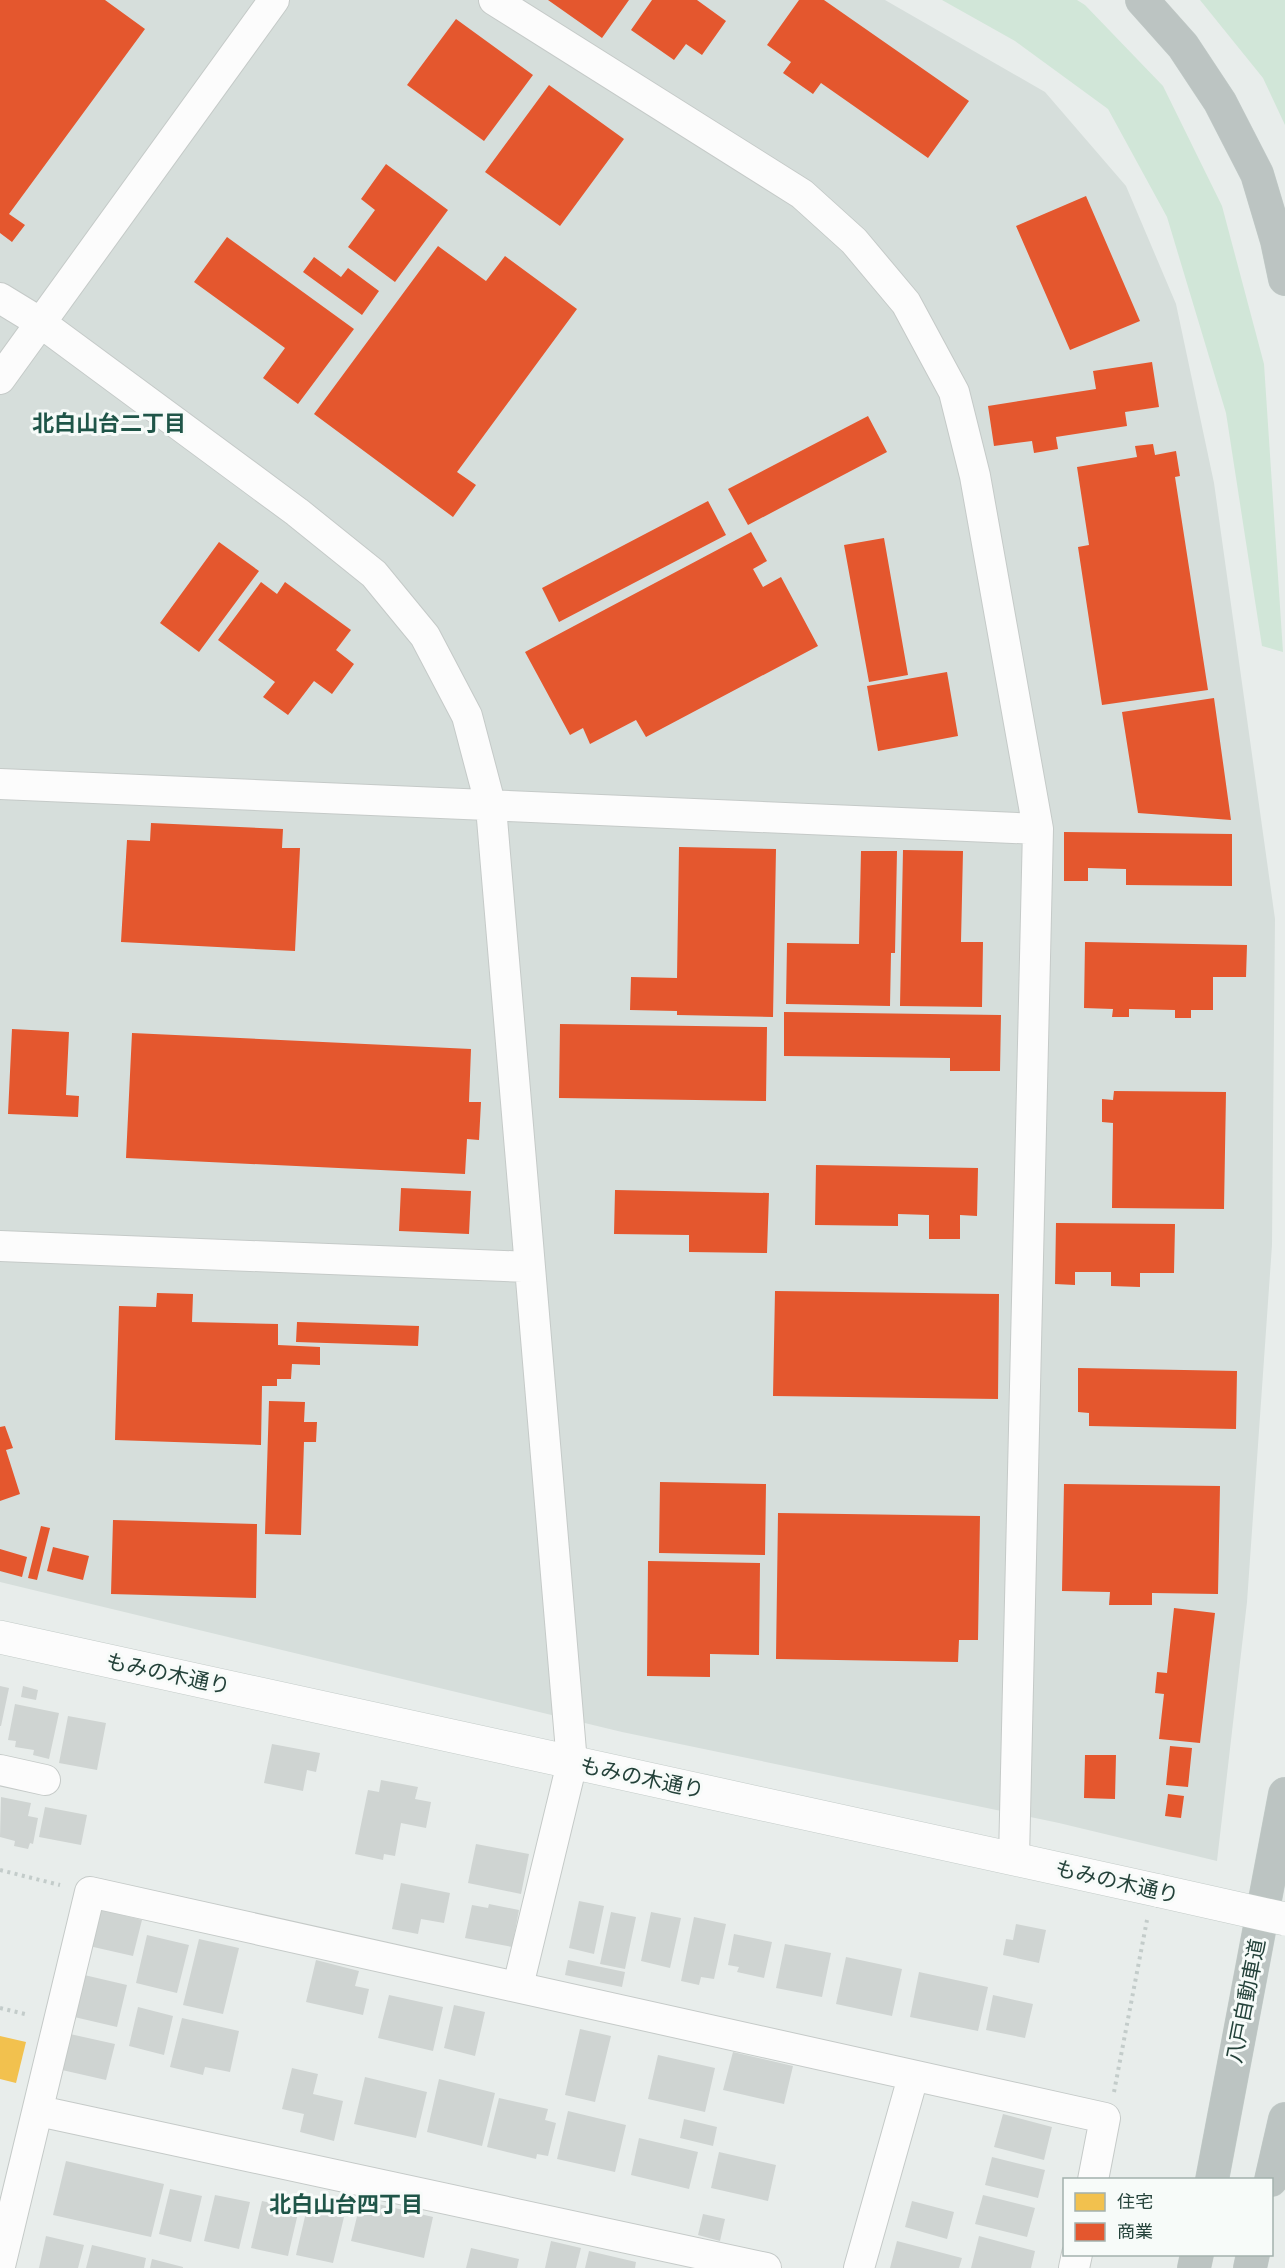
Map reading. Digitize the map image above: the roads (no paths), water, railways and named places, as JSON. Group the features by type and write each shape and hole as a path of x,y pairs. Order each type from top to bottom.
{"highway":[{"path":"1142,0 1183,46 1220,102 1257,174 1277,241 1285,279"},
{"name":"八戸自動車道","path":"1212,2178 1282,1809 1285,1769"},
{"path":"1271,2178 1285,2119"}],"street":[{"path":"0,379 274,0"},
{"path":"494,0 802,194 854,241 906,303 954,392 975,476 1038,829 1014,1858"},
{"path":"0,298 41,323 297,512 374,574 425,636 467,716 491,807 572,1763 518,1986"},
{"path":"0,784 1038,829"},
{"path":"0,1246 530,1267"},
{"name":"もみの木通り","path":"0,1637 1014,1858 1153,1905 1285,1919"},
{"path":"0,1770 45,1780"},
{"path":"0,2266 90,1892 1105,2118 1092,2178"},
{"path":"859,2268 913,2077"},
{"path":"39,2111 766,2268"}],"district":[{"name":"北白山台二丁目","path":"109,423"},
{"name":"北白山台四丁目","path":"346,2204"}]}
